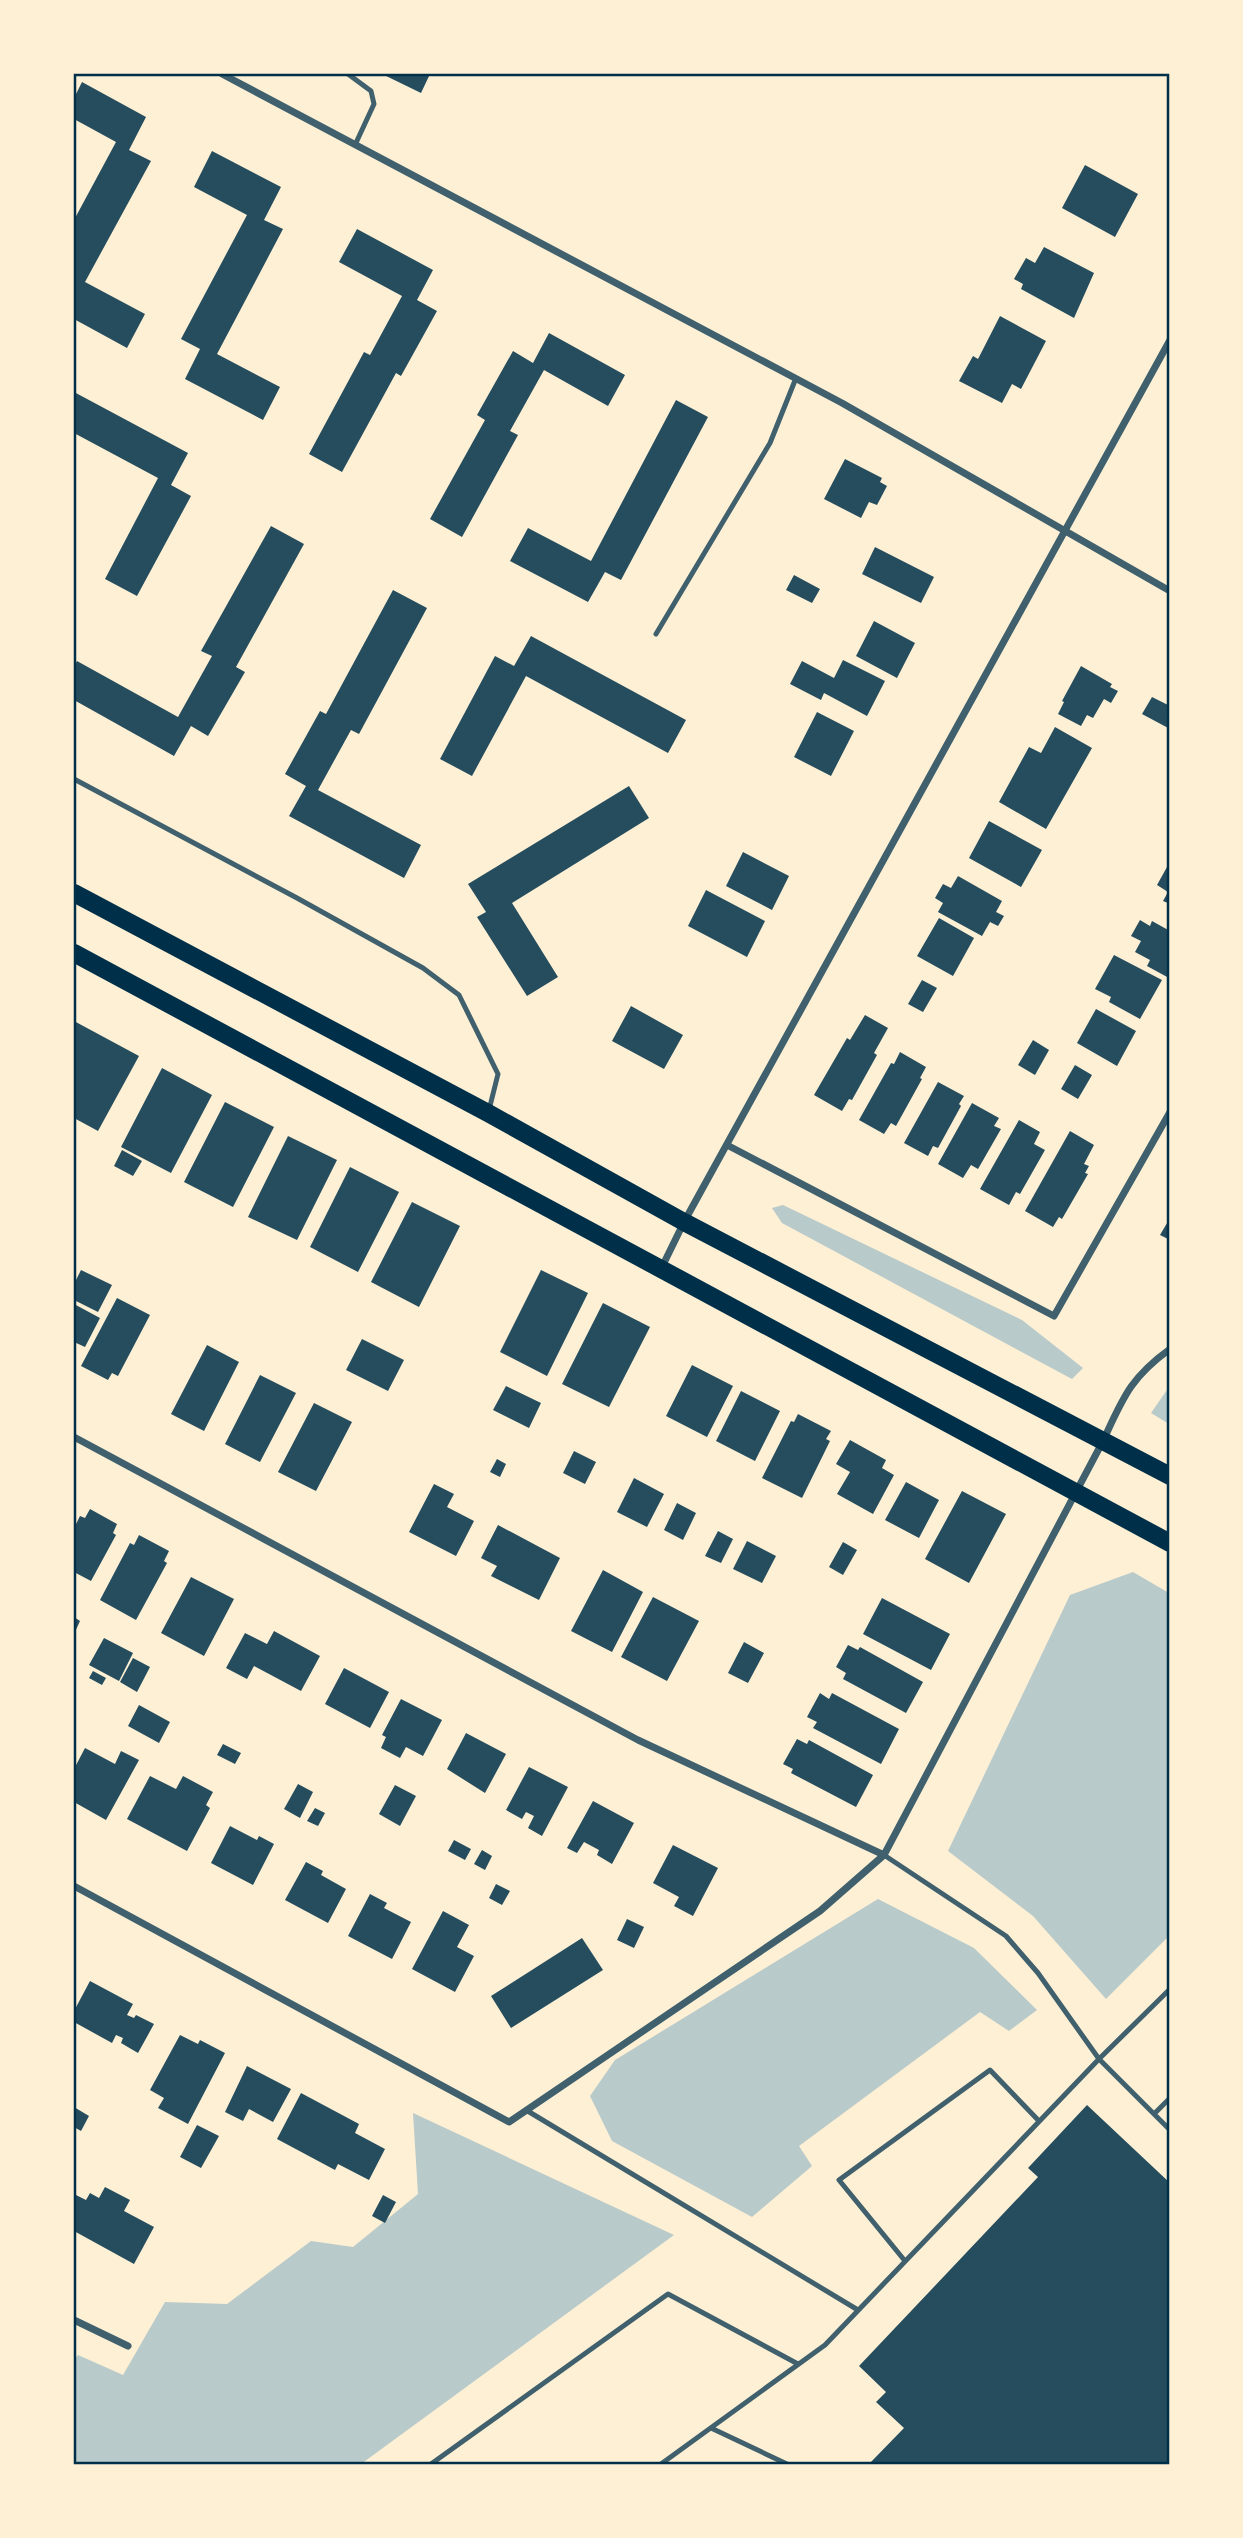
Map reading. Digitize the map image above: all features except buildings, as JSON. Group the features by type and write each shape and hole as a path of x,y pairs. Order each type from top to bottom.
{"main road":[{"path":"74,892 488,1113 684,1222 1170,1476"},
{"path":"74,953 1170,1544"}],"street":[{"path":"222,74 842,403 1170,592"},
{"path":"661,1270 684,1222 1170,340"},
{"path":"727,1145 1054,1316 1170,1112"},
{"path":"74,1886 509,2122 820,1911 884,1855 1103,1441 1125,1393 1146,1367 1170,1349"},
{"path":"74,1437 638,1740 884,1855"},
{"path":"74,2320 128,2346"}],"lane":[{"path":"348,74 371,91 374,104 355,145"},
{"path":"656,634 770,443 796,378"},
{"path":"74,779 423,968 458,995 498,1074 488,1113"},
{"path":"884,1855 1006,1936 1038,1973 1099,2059 1170,2130"},
{"path":"661,2465 825,2344 1039,2120 1170,1989"},
{"path":"905,2261 839,2180 990,2070 1039,2120"},
{"path":"1154,2114 1170,2098"},
{"path":"526,2110 858,2310"},
{"path":"431,2465 668,2294 798,2364"},
{"path":"711,2428 787,2465"}],"shaded area":[{"path":"783,1205 1022,1320 1083,1368 1072,1379 782,1223 772,1208"},
{"path":"1169,1387 1169,1424 1151,1413"},
{"path":"1133,1572 1169,1593 1169,1936 1106,1999 1033,1916 948,1851 1070,1595"},
{"path":"878,1899 974,1948 1037,2010 1009,2031 980,2012 799,2146 812,2166 752,2217 612,2141 590,2096 615,2060"},
{"path":"413,2113 674,2235 361,2464 74,2464 74,2360 78,2355 123,2375 165,2302 227,2304 311,2241 353,2247 418,2194"}]}
